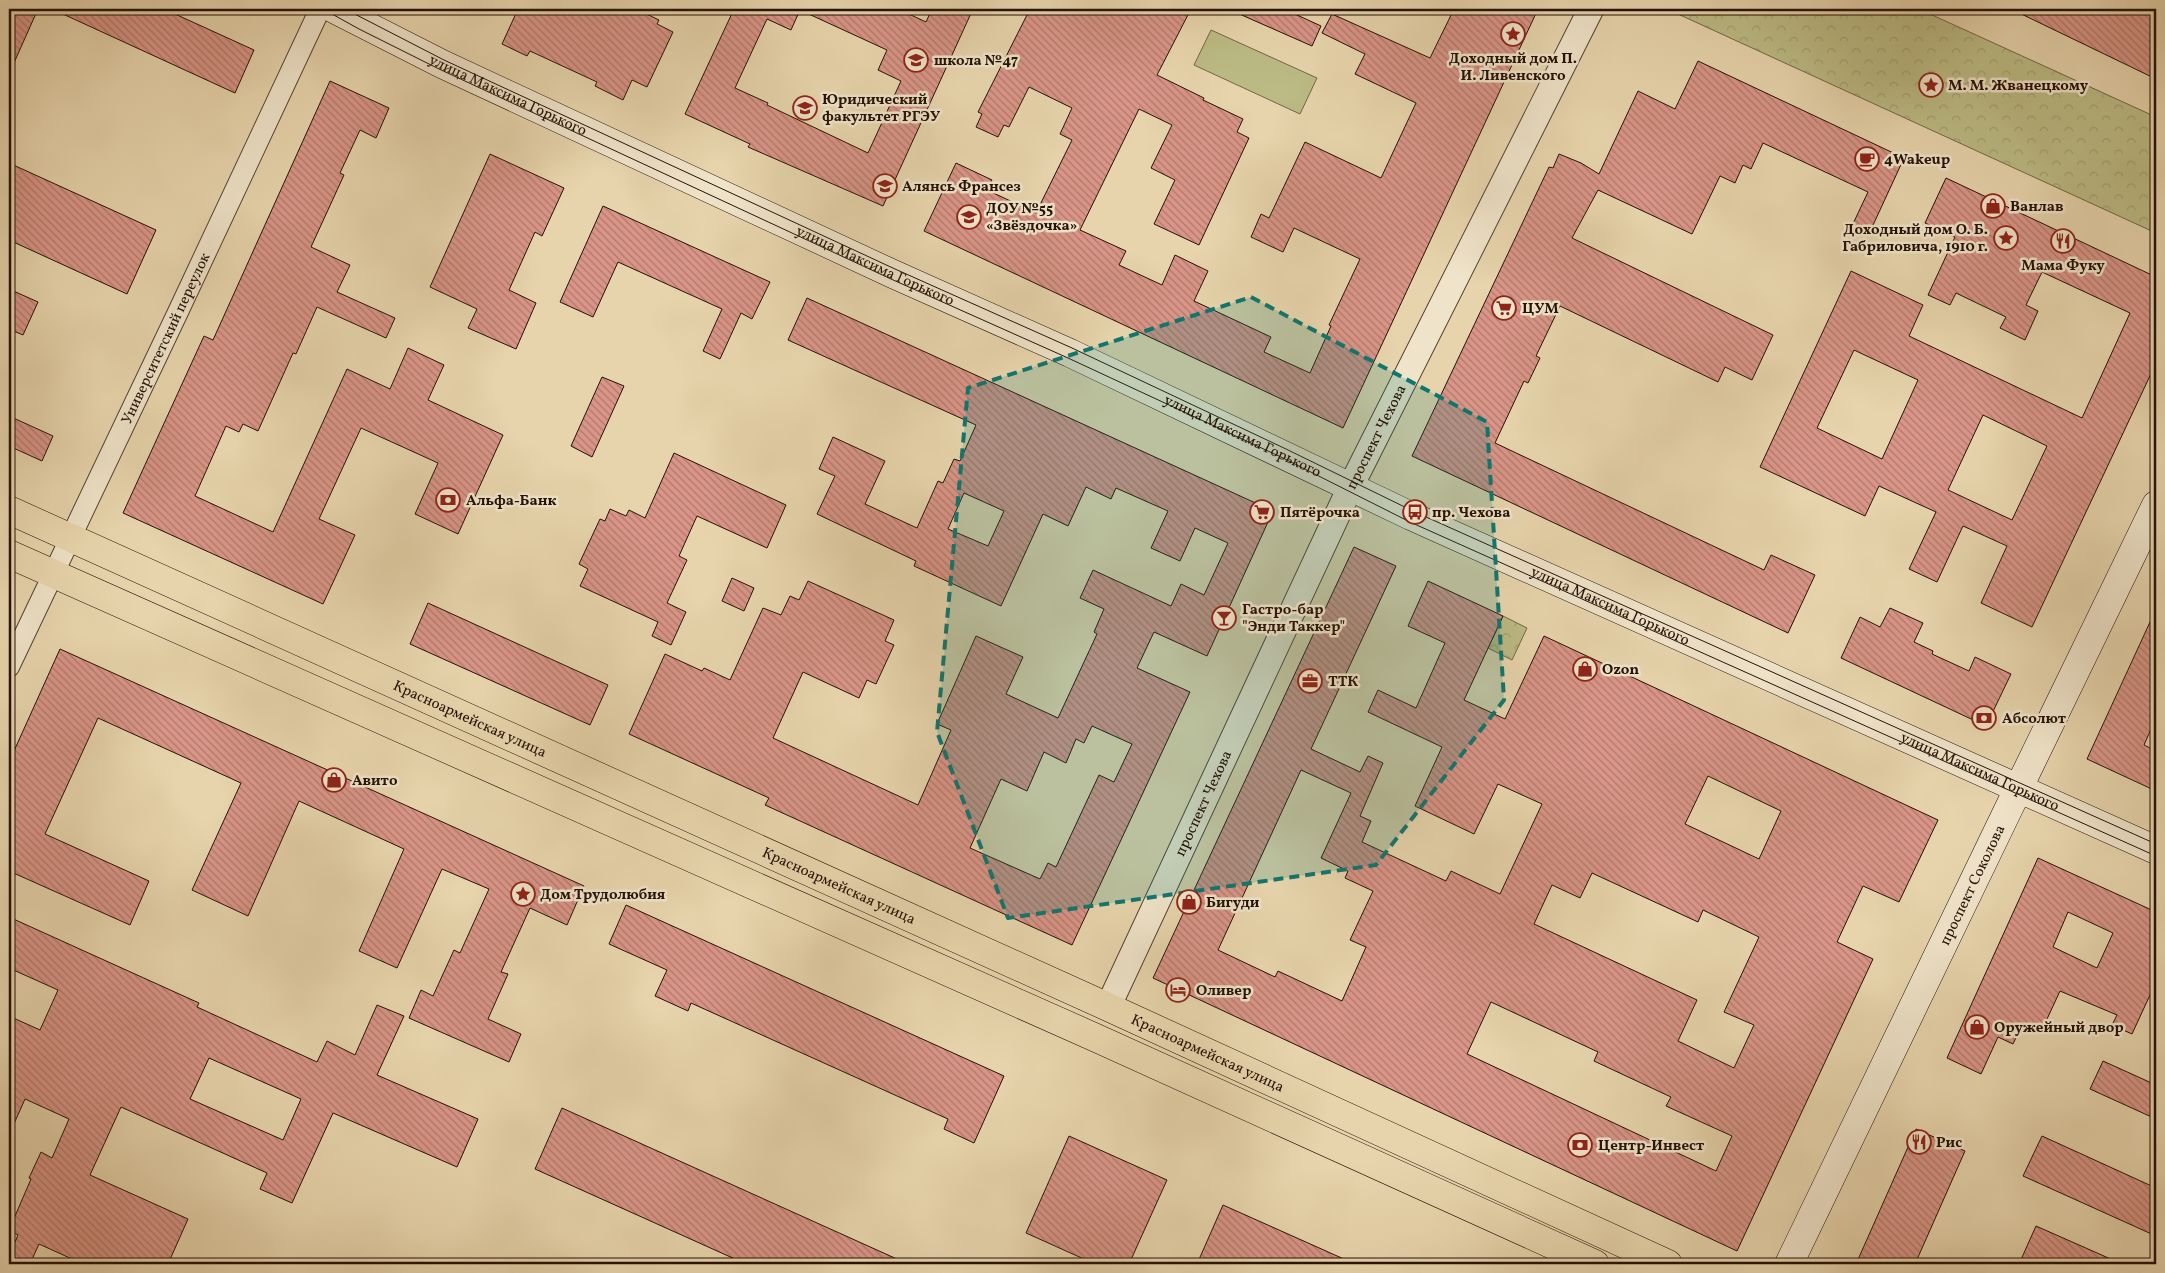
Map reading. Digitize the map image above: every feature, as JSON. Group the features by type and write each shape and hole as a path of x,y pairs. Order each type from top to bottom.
{"main road":[{"name":"улица Максима Горького","path":"334,9 450,68 893,274 1070,353 1350,488 2156,850"},
{"name":"проспект Соколова","path":"1789,1264 2041,739 2156,505"},
{"name":"Красноармейская улица","path":"9,510 1108,1007 1668,1264"},
{"path":"9,554 1094,1036 1595,1264"}],"street":[{"name":"Университетский переулок","path":"9,667 320,9"},
{"name":"проспект Чехова","path":"1108,1007 1350,488 1591,9"}],"highlighted area":[{"path":"1251,297 1487,422 1504,700 1376,865 1008,918 937,732 968,388"}],"green space":[{"path":"1667,9 1919,9 2156,117 2156,233"},
{"path":"1211,30 1317,78 1300,114 1194,65"},
{"path":"1503,616 1527,628 1512,660 1488,648"}],"building":[{"path":"9,9 38,9 9,74"},
{"path":"52,9 164,9 254,50 235,93"},
{"path":"518,9 636,9 659,20 657,24 673,32 647,87 632,80 623,100 595,86 597,82 530,51 527,56 502,44"},
{"path":"734,9 898,9 926,22 932,9 973,9 883,206 748,147 750,144 685,114","holes":["800,10 887,50 878,70 901,81 868,153 735,88 767,19 791,30"]},
{"path":"1030,9 1191,9 1157,75 1243,119 1237,132 1249,138 1199,245 1154,224 1175,180 1151,168 1172,125 1139,109 1080,230 1126,251 1119,265 1162,285 1175,255 1208,271 1194,301 1271,337 1264,352 1310,373 1331,326 1329,325 1360,259 1294,228 1283,252 1251,237 1261,214 1269,218 1305,142 1381,178 1416,103 1355,74 1365,54 1322,33 1332,14 1430,58 1454,9 1538,9 1343,428 924,231 956,163 992,180 987,190 1036,213 1072,140 1060,134 1072,108 1029,87 1009,127 1004,125 998,137 976,127 982,114 978,112"},
{"path":"1228,9 1284,9 1321,26 1312,46"},
{"path":"2011,9 2156,9 2156,79"},
{"path":"1698,61 1904,158 1868,236 1851,228 1868,192 1763,143 1751,169 1743,165 1735,183 1720,176 1692,234 1598,190 1572,238 1773,335 1752,380 1725,367 1718,382 1560,306 1536,356 1540,358 1528,383 1524,381 1495,443 1764,570 1771,555 1815,575 1788,633 1412,456 1549,167 1553,168 1559,154 1581,163 1599,174 1638,91 1675,109"},
{"path":"330,81 389,108 376,138 360,130 340,173 344,175 311,247 350,265 337,292 395,318 386,338 317,307 296,354 293,353 258,431 243,424 239,432 226,426 195,496 273,532 347,369 390,389 408,348 444,365 428,400 503,435 458,534 415,514 438,463 361,428 319,519 355,535 323,604 123,513 204,336 213,340"},
{"path":"490,154 564,188 542,236 535,232 509,290 536,303 516,349 468,328 477,309 430,287"},
{"path":"9,163 156,230 127,294 9,240"},
{"path":"1946,178 2156,277 2156,363 2032,627 1981,603 2007,546 1963,526 1937,582 1909,569 1936,512 1879,486 1865,516 1760,467 1851,271 1923,305 1909,336 2082,418 2130,313 2042,272 2026,305 2038,311 2025,340 2000,328 2006,317 1956,293 1950,305 1928,295 1955,237 1925,223","holes":["1854,350 1918,380 1882,459 1817,428","1983,415 2047,446 2012,520 1948,490"]},
{"path":"603,206 770,282 752,319 741,313 720,359 703,351 722,309 618,262 593,317 560,302"},
{"path":"9,289 38,302 23,335 9,329"},
{"path":"807,298 1273,511 1207,656 1154,632 1137,668 1190,692 1072,945 765,805 769,798 629,734 665,654 702,671 704,668 730,680 763,608 781,615 790,596 799,600 808,581 894,620 885,641 894,645 876,684 867,680 859,698 803,672 773,738 918,805 951,730 937,724 976,636 1023,657 1006,694 1058,718 1097,634 1094,632 1104,609 1080,598 1093,570 1171,606 1181,584 1204,595 1228,543 1195,528 1180,561 1151,548 1168,511 1116,488 1111,499 1086,487 1068,526 1043,514 1001,606 914,566 916,561 817,514 835,476 819,469 833,437 885,461 865,504 917,528 938,481 943,483 954,459 960,461 976,425 788,340","holes":["964,493 1004,511 988,546 948,529","1092,726 1132,744 1114,782 1099,775 1056,867 1048,863 1040,879 970,848 1001,779 1027,791 1044,752 1066,763 1076,739 1084,743"]},
{"path":"602,377 624,386 592,457 571,446"},
{"path":"9,416 53,436 42,461 9,446"},
{"path":"674,453 786,505 767,548 697,516 679,556 687,560 667,603 686,612 671,645 652,636 658,622 580,586 588,569 579,564 600,519 605,521 610,509 626,516 629,510 645,518"},
{"path":"1354,547 1396,566 1311,749 1360,772 1368,756 1383,763 1360,816 1371,821 1362,842 1446,881 1451,871 1500,894 1542,804 1498,784 1474,834 1415,806 1442,747 1368,712 1378,690 1416,708 1445,643 1408,626 1428,581 1503,616 1464,700 1505,719 1544,636 1938,820 1899,902 1863,886 1837,942 1873,959 1737,1251 1153,978","holes":["1301,770 1351,793 1321,858 1348,871 1345,878 1373,891 1350,940 1366,947 1342,1001 1278,971 1275,977 1218,950","1708,776 1781,811 1759,859 1685,824","1592,873 1698,922 1703,910 1759,937 1724,1012 1754,1025 1734,1068 1678,1041 1697,1000 1534,924 1552,885 1580,898","1491,1002 1598,1052 1594,1061 1671,1097 1666,1106 1732,1136 1716,1171 1467,1054"]},
{"path":"732,578 754,588 744,611 722,601"},
{"path":"428,603 608,685 590,725 410,644"},
{"path":"1890,608 1923,623 1914,642 1933,651 1932,654 1969,671 1975,657 2011,674 1986,726 1841,658 1860,617 1880,627"},
{"path":"2156,609 2156,718 2144,745 2156,751 2156,791 2087,759"},
{"path":"60,649 584,886 567,925 530,908 501,972 508,974 488,1019 521,1034 509,1062 409,1018 421,990 433,996 454,950 460,953 489,889 442,869 397,968 359,951 404,849 299,801 248,916 192,890 241,783 98,718 45,834 149,881 130,925 9,871 9,762"},
{"path":"2038,858 2156,912 2156,982 2132,1034 2112,1025 2117,1015 2060,991 2041,1032 2023,1023 2013,1044 1998,1037 1981,1074 1947,1058","holes":["2068,912 2113,933 2097,968 2053,947"]},
{"path":"626,905 1004,1076 974,1143 944,1129 948,1119 691,1003 688,1011 655,996 667,970 609,944"},
{"path":"9,917 199,1003 197,1007 317,1062 327,1041 355,1055 377,1005 404,1016 377,1075 478,1119 457,1167 333,1113 292,1203 260,1189 267,1173 121,1107 90,1175 188,1219 168,1264 83,1264 39,1244 30,1264 9,1264 9,1256 18,1235 9,1230 31,1179 29,1178 41,1152 52,1158 69,1119 25,1099 9,1135 9,1016 40,1030 58,990 9,968","holes":["209,1058 301,1099 283,1140 190,1099"]},
{"path":"2103,1061 2156,1085 2156,1119 2090,1089"},
{"path":"562,1108 908,1264 746,1264 535,1169"},
{"path":"1916,1129 1965,1151 1915,1264 1856,1264"},
{"path":"1069,1136 1167,1180 1129,1264 1095,1264 1026,1233"},
{"path":"2042,1136 2156,1188 2156,1236 2023,1176"},
{"path":"1223,1205 1355,1264 1197,1264"},
{"path":"2036,1226 2122,1264 2019,1264"}],"tram line":[{"path":"323,9 439,69 891,279 1068,358 1283,458 1410,522 2156,856"},
{"path":"345,9 444,60 895,269 1072,348 1415,512 2156,844"}],"place":[{"name":"Доходный дом П. И. Ливенского","path":"1513,34"},
{"name":"школа №47","path":"916,60"},
{"name":"М. М. Жванецкому","path":"1931,85"},
{"name":"Юридический факультет РГЭУ","path":"805,108"},
{"name":"4Wakeup","path":"1867,159"},
{"name":"Алянсь Франсез","path":"885,186"},
{"name":"Ванлав","path":"1993,206"},
{"name":"ДОУ №55 «Звёздочка»","path":"969,217"},
{"name":"Доходный дом О. Б. Габриловича, 1910 г.","path":"2006,238"},
{"name":"Мама Фуку","path":"2063,241"},
{"name":"ЦУМ","path":"1504,308"},
{"name":"Альфа-Банк","path":"448,500"},
{"name":"Пятёрочка","path":"1262,512"},
{"name":"пр. Чехова","path":"1415,512"},
{"name":"Гастро-бар \"Энди Таккер\"","path":"1224,618"},
{"name":"Ozon","path":"1585,669"},
{"name":"ТТК","path":"1310,681"},
{"name":"Абсолют","path":"1984,718"},
{"name":"Авито","path":"334,780"},
{"name":"Дом Трудолюбия","path":"523,894"},
{"name":"Бигуди","path":"1189,902"},
{"name":"Оливер","path":"1178,990"},
{"name":"Оружейный двор","path":"1977,1027"},
{"name":"Рис","path":"1919,1142"},
{"name":"Центр-Инвест","path":"1580,1145"}]}
